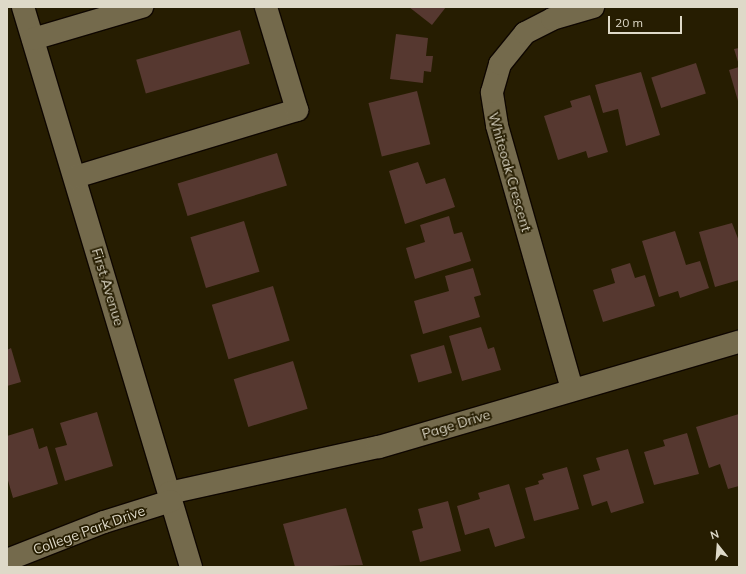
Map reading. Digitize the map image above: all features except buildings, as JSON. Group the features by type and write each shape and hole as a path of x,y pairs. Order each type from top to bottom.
{"street":[{"name":"First Avenue","path":"23,7 191,567"},
{"path":"33,40 142,7"},
{"path":"75,177 297,110 266,7"},
{"name":"Whiteoak Crescent","path":"572,389 497,125 492,92 500,64 525,33 552,19 593,7"},
{"name":"Page Drive","path":"170,497 379,447 572,389 739,342"},
{"name":"College Park Drive","path":"7,560 170,497"}]}
